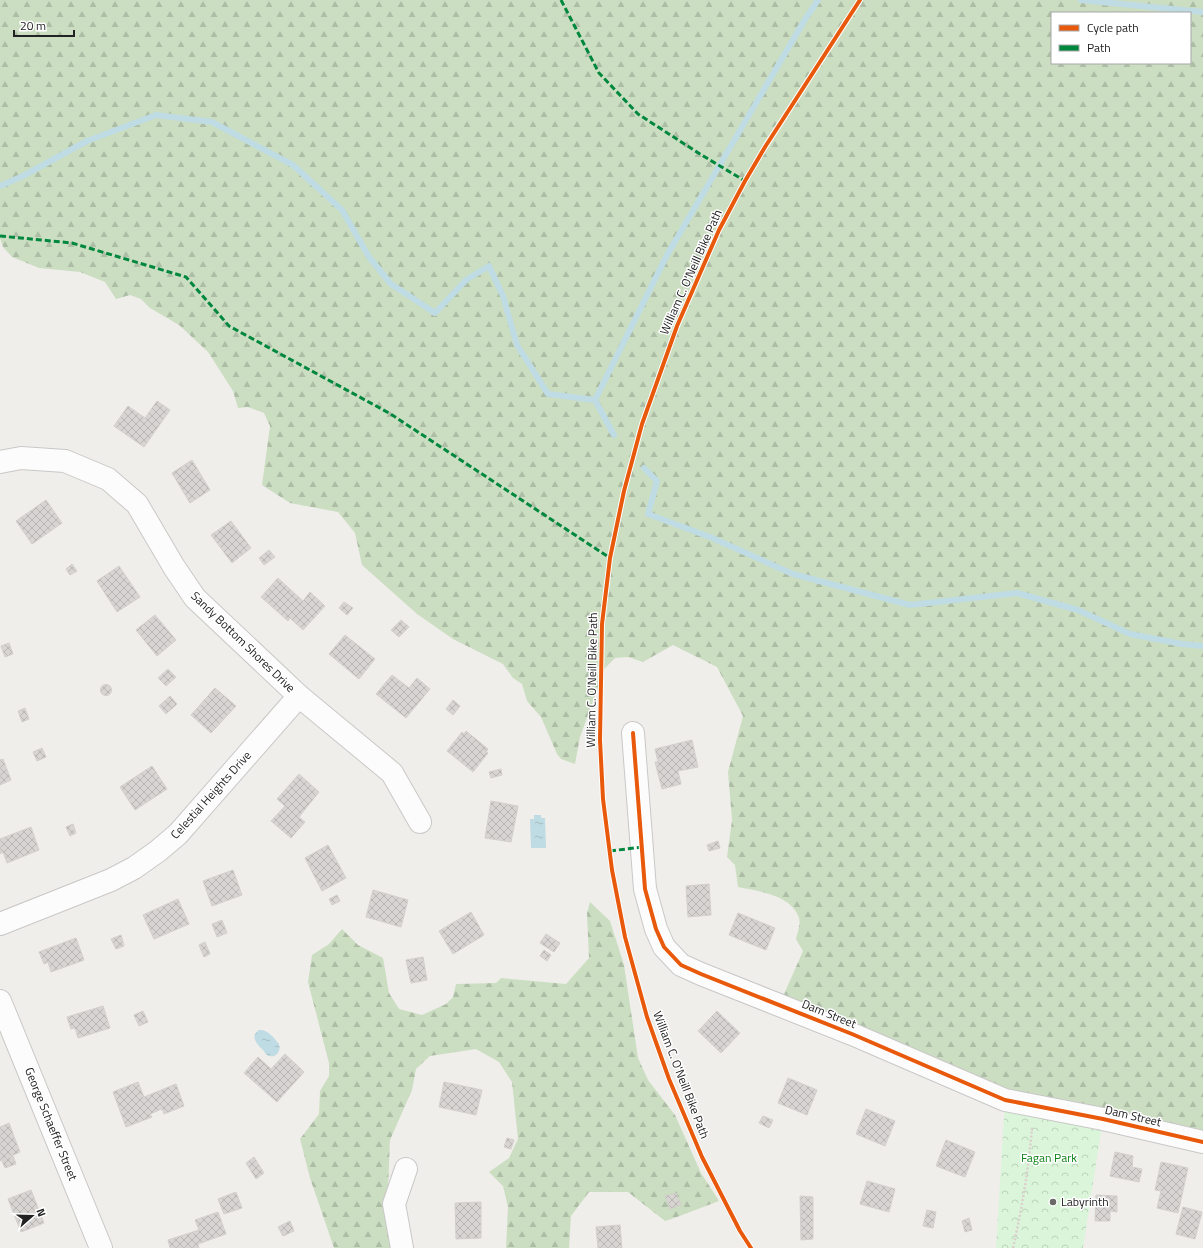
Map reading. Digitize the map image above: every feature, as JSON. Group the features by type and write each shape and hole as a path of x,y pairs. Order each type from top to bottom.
{"street":[{"name":"Sandy Bottom Shores Drive","path":"0,462 21,458 65,461 108,479 137,504 174,567 195,598 299,696 392,773 420,822"},
{"name":"Celestial Heights Drive","path":"0,924 111,880 134,868 158,851 178,834 299,696"},
{"name":"Dam Street","path":"633,733 645,888 656,929 664,947 681,965 852,1034 1005,1100 1103,1119 1203,1142"},
{"name":"George Schaeffer Street","path":"0,1001 102,1248"},
{"path":"402,1248 394,1204 406,1169"}],"path":[{"path":"1013,1248 1021,1213 1030,1155 1034,1105"}],"green space":[{"path":"0,0 1203,0 1203,1140 999,1095 781,1001 803,951 796,939 799,918 795,910 782,899 773,895 738,887 735,865 727,857 732,820 728,772 743,716 717,667 673,645 643,662 628,657 615,658 605,668 580,737 575,764 561,759 557,754 541,717 527,701 522,684 513,678 503,664 453,639 417,614 362,565 355,533 338,512 290,503 262,485 270,426 264,413 248,407 238,408 233,391 208,352 179,325 150,308 141,299 130,295 116,299 105,282 80,272 39,268 12,257 3,247 0,238"},
{"path":"590,902 610,921 624,965 638,1058 648,1080 675,1115 701,1173 719,1201 665,1221 628,1192 589,1192 571,1216 569,1248 506,1248 508,1207 503,1186 489,1172 509,1158 518,1139 512,1082 499,1062 476,1049 430,1056 416,1069 412,1090 390,1140 387,1213 396,1248 334,1248 310,1178 300,1139 319,1114 320,1091 329,1076 329,1063 308,982 312,955 329,944 342,929 358,945 383,958 389,993 399,1009 422,1015 446,1004 453,997 456,984 496,983 501,978 566,984 589,958 587,913"},
{"name":"Fagan Park","path":"1005,1100 1103,1119 1083,1248 996,1248"}],"water":[{"path":"534,815 541,815 541,818 545,818 546,848 531,848 530,819 534,819"},
{"path":"259,1030 268,1032 279,1044 279,1051 276,1055 272,1056 266,1054 256,1042 254,1037 256,1032"}],"building":[{"path":"157,401 170,410 144,447 114,426 128,406 145,418"},
{"path":"192,460 210,490 190,503 172,473"},
{"path":"46,500 62,523 32,544 16,521"},
{"path":"231,521 251,548 232,563 211,535"},
{"path":"269,550 275,557 264,565 259,558"},
{"path":"72,564 77,571 70,575 66,569"},
{"path":"119,566 140,597 117,612 97,581"},
{"path":"278,578 303,601 310,592 325,606 303,630 290,618 288,621 261,597"},
{"path":"344,602 353,608 347,615 339,608"},
{"path":"155,615 176,640 157,656 136,630"},
{"path":"401,620 409,627 399,637 391,630"},
{"path":"345,635 375,659 359,679 329,654"},
{"path":"9,643 13,654 5,657 1,646"},
{"path":"168,669 176,677 166,686 158,678"},
{"path":"392,675 409,688 417,678 430,689 406,718 376,694"},
{"path":"106,684 110,686 112,690 110,694 106,696 102,694 100,690 102,686"},
{"path":"215,688 236,706 211,733 191,715"},
{"path":"170,696 177,704 166,714 159,706"},
{"path":"453,700 460,706 453,715 446,709"},
{"path":"25,708 29,719 22,722 18,711"},
{"path":"466,731 488,749 486,752 488,753 473,772 447,751 462,732 464,734"},
{"path":"692,740 698,767 678,771 681,784 662,789 655,762 658,762 655,749"},
{"path":"42,748 46,757 37,761 33,752"},
{"path":"3,759 11,780 0,785 0,760"},
{"path":"152,766 167,789 135,810 120,787"},
{"path":"501,769 502,775 491,778 489,772"},
{"path":"299,774 319,792 299,817 305,822 291,838 271,821 285,806 277,799"},
{"path":"491,801 518,806 511,842 485,838"},
{"path":"73,824 76,833 70,836 66,827"},
{"path":"31,827 39,850 7,863 3,852 0,854 0,839"},
{"path":"718,841 720,848 709,851 707,845"},
{"path":"328,845 346,878 322,891 305,858"},
{"path":"233,870 242,895 212,906 203,881"},
{"path":"709,884 711,915 688,917 686,886"},
{"path":"373,890 408,900 401,927 366,917"},
{"path":"337,895 340,901 332,905 329,899"},
{"path":"178,899 189,924 154,939 143,915"},
{"path":"471,912 484,935 453,954 439,931"},
{"path":"738,913 775,928 766,950 729,935"},
{"path":"222,920 227,933 217,937 212,924"},
{"path":"546,934 560,943 554,952 540,943"},
{"path":"121,935 124,946 116,949 111,939"},
{"path":"76,938 84,960 51,972 48,962 44,964 39,952"},
{"path":"205,942 210,954 204,957 199,945"},
{"path":"544,950 551,955 547,961 540,956"},
{"path":"423,957 427,980 411,983 406,960"},
{"path":"103,1006 110,1028 78,1038 75,1028 71,1029 67,1017"},
{"path":"143,1011 148,1022 139,1026 134,1015"},
{"path":"717,1011 740,1033 721,1053 698,1031"},
{"path":"285,1054 304,1072 277,1102 244,1073 258,1057 271,1069"},
{"path":"788,1078 817,1090 807,1115 778,1103"},
{"path":"138,1082 144,1097 176,1084 184,1106 164,1114 162,1109 150,1114 152,1117 126,1127 113,1092"},
{"path":"444,1082 482,1090 476,1115 439,1107"},
{"path":"866,1109 895,1121 885,1146 856,1134"},
{"path":"763,1116 773,1120 769,1128 759,1123"},
{"path":"9,1123 20,1152 0,1161 0,1127"},
{"path":"507,1138 514,1140 511,1149 504,1147"},
{"path":"946,1140 975,1152 965,1177 936,1166"},
{"path":"1115,1152 1133,1156 1132,1167 1142,1169 1139,1182 1110,1176"},
{"path":"13,1156 16,1164 5,1168 2,1161"},
{"path":"254,1157 264,1173 256,1179 246,1163"},
{"path":"1161,1162 1188,1168 1178,1213 1157,1208 1161,1191 1155,1190"},
{"path":"867,1181 895,1189 889,1212 860,1204"},
{"path":"31,1190 44,1223 21,1232 8,1199"},
{"path":"236,1192 242,1208 224,1214 218,1199"},
{"path":"676,1193 681,1205 670,1209 665,1196"},
{"path":"1096,1195 1117,1196 1117,1212 1110,1211 1110,1221 1095,1221"},
{"path":"800,1196 813,1197 813,1239 801,1240"},
{"path":"481,1202 481,1238 456,1239 455,1203"},
{"path":"1183,1207 1202,1212 1195,1239 1176,1234"},
{"path":"927,1210 936,1212 933,1228 923,1226"},
{"path":"218,1212 226,1234 198,1244 199,1248 170,1248 168,1240 199,1230 195,1220"},
{"path":"969,1218 972,1230 965,1232 962,1221"},
{"path":"290,1221 294,1231 283,1236 278,1227"},
{"path":"620,1225 622,1248 598,1248 596,1227"}],"waterway":[{"path":"595,400 667,255 804,21 818,0"},
{"path":"1081,0 1203,12"},
{"path":"0,186 23,176 87,141 156,115 212,122 293,165 342,210 369,257 391,284 435,313 466,280 489,266 503,296 517,345 548,394 595,400 614,435"},
{"path":"644,468 657,481 648,514 710,537 793,574 910,605 1017,593 1078,610 1130,634 1182,644 1203,646"}],"marked path":[{"path":"561,0 599,73 638,114 745,181"},
{"path":"0,236 72,243 186,277 229,326 389,413 610,558"},
{"path":"610,851 642,847"}],"cycle path":[{"name":"William C. O'Neill Bike Path","path":"751,1248 740,1231 702,1157 669,1079 647,1017 625,937 612,870 603,799 600,740 602,624 610,558 624,491 642,424 677,326 719,230 745,181 765,147 860,0"},
{"path":"633,733 645,889 656,929 664,947 681,965 852,1034 1005,1100 1103,1119 1203,1142"}],"place":[{"name":"Labyrinth","path":"1053,1202"}]}
